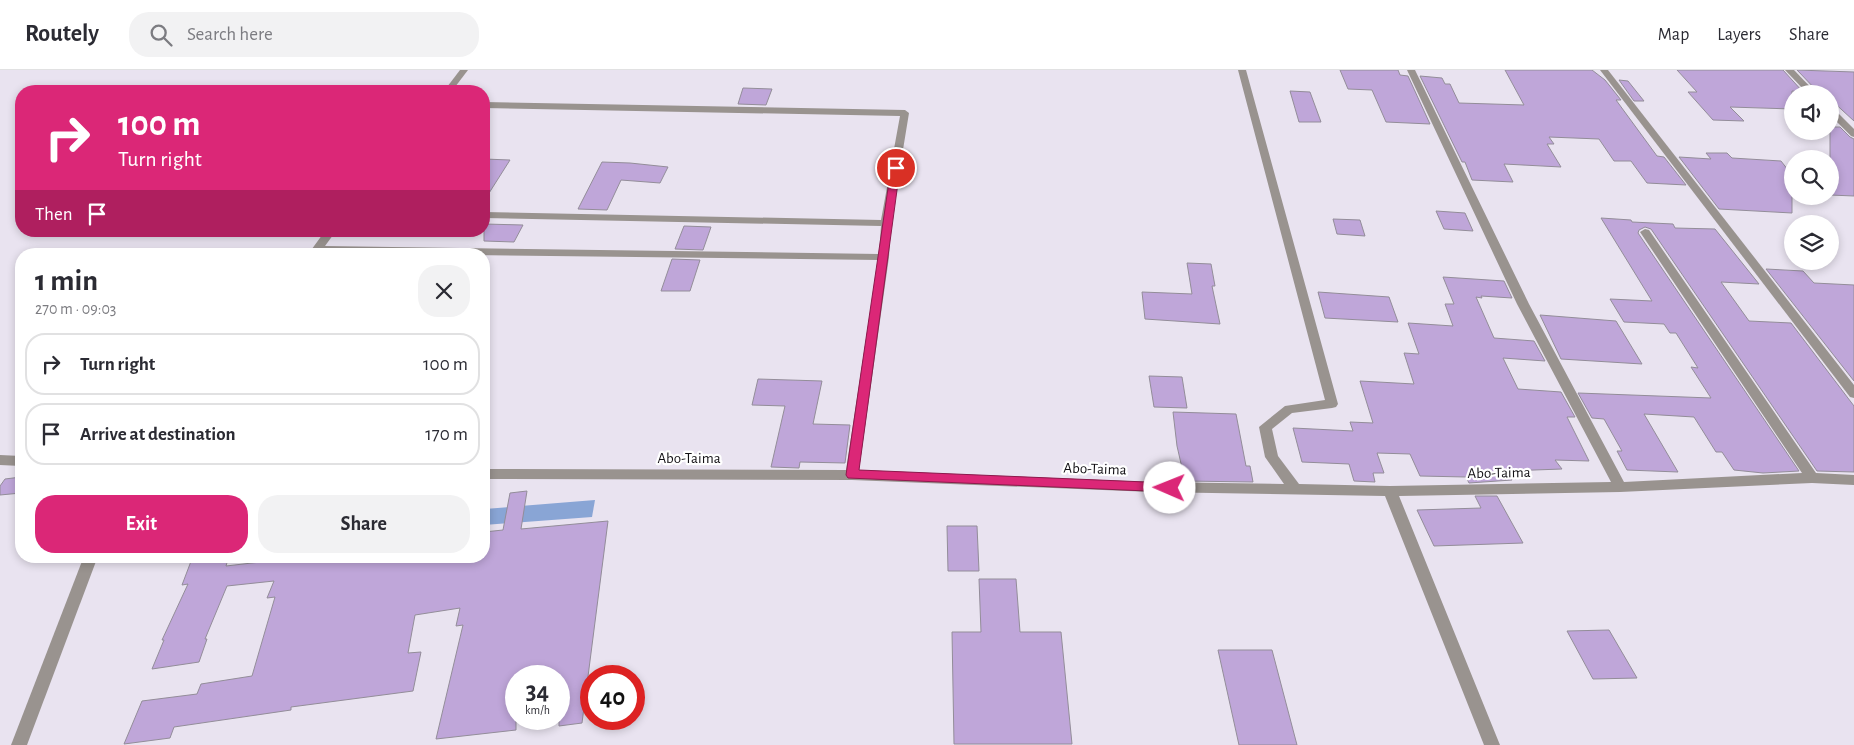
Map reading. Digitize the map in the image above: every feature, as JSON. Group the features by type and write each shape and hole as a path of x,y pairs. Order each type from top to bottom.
{"street":[{"path":"453,85 464,70"},
{"path":"1242,70 1332,404 1290,409 1265,428 1272,457 1295,489"},
{"path":"1411,70 1523,304 1620,487"},
{"path":"1604,70 1854,394"},
{"path":"1789,70 1804,85"},
{"path":"490,105 905,113 886,223 884,257 852,475"},
{"path":"1839,119 1854,134"},
{"path":"490,215 886,223"},
{"path":"1645,232 1812,478"},
{"path":"318,248 326,237"},
{"path":"490,254 884,257"},
{"path":"0,460 15,460"},
{"name":"Abo-Taima","path":"490,474 852,475 1152,487 1390,491 1620,487 1812,478 1854,480"},
{"path":"1390,491 1492,745"},
{"path":"19,745 88,563"}],"water":[{"path":"595,500 592,517 490,525 490,509"}],"building":[{"path":"1340,70 1398,70 1400,75 1408,76 1430,124 1386,122 1372,90 1348,89"},
{"path":"1505,70 1592,70 1605,80 1621,100 1616,100 1657,156 1664,157 1686,185 1647,183 1631,161 1614,161 1599,139 1549,137 1554,144 1547,144 1561,167 1504,164 1513,182 1472,180 1465,162 1462,162 1420,76 1442,78 1445,84 1450,84 1459,103 1524,105"},
{"path":"1677,70 1783,70 1797,85 1784,85 1784,109 1730,107 1744,121 1713,120 1688,92 1697,92"},
{"path":"1797,70 1854,72 1854,121 1839,107 1839,85 1811,85"},
{"path":"1619,80 1628,81 1644,101 1634,101"},
{"path":"743,88 772,89 766,105 738,104"},
{"path":"1290,91 1310,92 1321,122 1299,122"},
{"path":"1839,127 1854,139 1854,196 1839,195 1839,150 1830,150 1830,140 1839,140"},
{"path":"1706,153 1727,153 1732,158 1781,161 1784,165 1784,205 1792,205 1792,213 1719,209 1679,157 1711,159"},
{"path":"490,159 510,160 490,192"},
{"path":"602,162 668,167 660,183 621,180 607,210 578,209"},
{"path":"1436,211 1465,213 1473,231 1444,229"},
{"path":"1601,218 1673,224 1675,228 1715,229 1759,284 1721,282 1749,321 1791,323 1854,406 1854,472 1817,471 1651,229 1645,227 1639,230 1638,233 1799,471 1763,473 1734,470 1722,452 1716,452 1694,417 1644,414 1678,472 1627,470 1617,451 1622,451 1604,419 1592,418 1578,393 1711,398 1691,367 1698,368 1676,333 1670,333 1664,324 1624,322 1610,299 1652,301"},
{"path":"1333,219 1360,220 1365,236 1337,234"},
{"path":"490,224 523,225 514,242 484,241 484,237 490,237"},
{"path":"684,226 711,227 703,250 675,249"},
{"path":"672,259 700,260 690,291 661,291"},
{"path":"1187,263 1211,264 1215,286 1212,286 1220,324 1145,319 1142,292 1192,294"},
{"path":"1766,269 1803,271 1814,283 1854,285 1854,381"},
{"path":"1443,277 1504,281 1512,298 1476,297 1494,338 1534,341 1545,361 1503,358 1518,389 1561,392 1575,417 1567,417 1589,461 1555,460 1562,469 1507,471 1512,480 1469,483 1466,477 1420,476 1410,454 1377,453 1384,473 1373,473 1375,482 1354,481 1349,464 1302,462 1293,428 1353,431 1350,422 1373,423 1360,381 1414,384 1404,353 1419,354 1408,323 1453,326 1445,304 1454,304"},
{"path":"1318,292 1389,297 1398,322 1325,318"},
{"path":"1540,315 1616,321 1642,364 1561,359"},
{"path":"1149,376 1182,377 1187,408 1154,407"},
{"path":"758,379 822,381 813,424 850,425 845,463 800,462 799,468 771,467 785,406 752,405"},
{"path":"1173,412 1236,414 1246,466 1250,466 1253,482 1185,481 1177,446"},
{"path":"15,478 15,494 0,495 0,486 5,479"},
{"path":"527,491 521,529 608,521 589,665 580,665 580,723 570,725 570,665 505,665 505,730 516,730 436,739 463,625 456,626 460,608 415,615 408,653 421,652 413,691 291,707 291,710 174,727 170,738 124,744 142,701 197,694 201,684 252,676 275,597 267,598 274,581 227,586 205,639 207,639 199,662 152,669 164,640 162,640 188,584 182,585 190,563 227,563 226,566 252,563 490,563 490,531 503,530 510,493"},
{"path":"1475,496 1497,496 1523,543 1434,546 1417,510 1481,508"},
{"path":"947,526 977,526 979,571 948,571"},
{"path":"979,579 1016,579 1020,632 1061,632 1072,744 954,744 952,632 981,632"},
{"path":"1609,630 1637,678 1593,679 1567,631"},
{"path":"1218,650 1272,650 1297,745 1239,745"}],"route":[{"path":"896,168 886,223 884,257 852,475 1170,488"}]}
